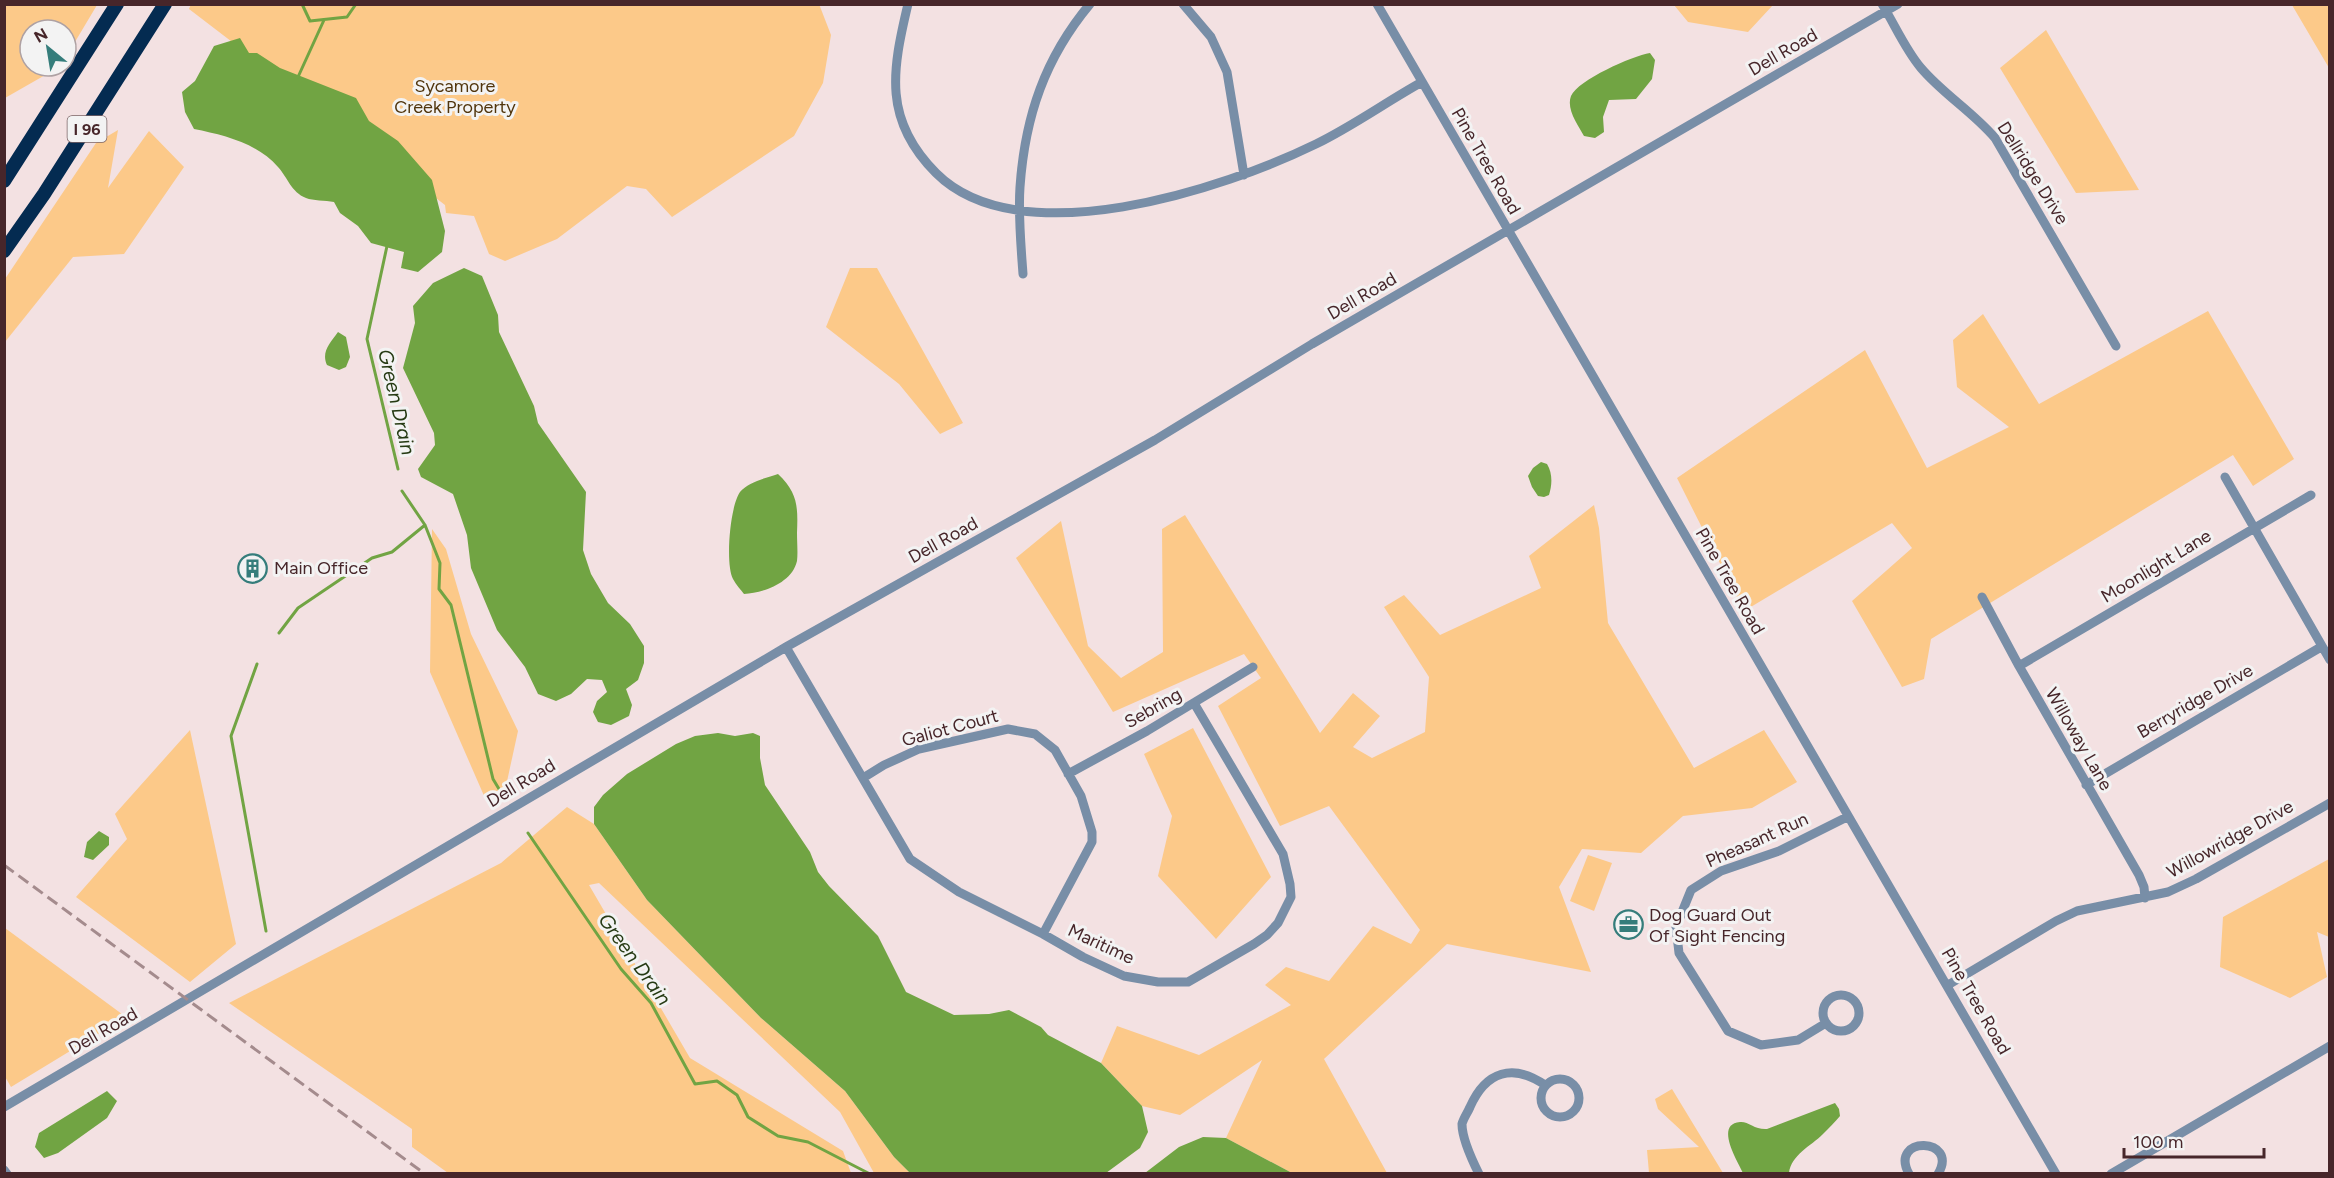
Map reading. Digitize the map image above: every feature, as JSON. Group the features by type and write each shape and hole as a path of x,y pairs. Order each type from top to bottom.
{"highway":[{"name":"I 96","path":"4,181 117,4"},
{"name":"I 96","path":"4,251 73,150 165,4"}],"street":[{"path":"908,4 896,63 896,100 912,147 944,182 961,193 1020,212 1060,214 1120,207 1167,198 1244,175 1325,140 1422,82"},
{"path":"1023,274 1020,187 1026,143 1042,81 1053,56 1069,30 1090,4"},
{"path":"1183,4 1211,37 1227,72 1244,175"},
{"name":"Pine Tree Road","path":"1377,4 1847,817 1948,985 2056,1173"},
{"name":"Dell Road","path":"4,1107 786,647 1155,440 1312,344 1884,8 1898,4"},
{"name":"Dellridge Drive","path":"1884,8 1920,67 1940,88 1985,126 1995,138 2116,346"},
{"path":"2225,477 2330,660"},
{"name":"Moonlight Lane","path":"2019,666 2311,495"},
{"name":"Willoway Lane","path":"1982,597 2086,785 2139,875 2144,887 2145,898"},
{"name":"Berryridge Drive","path":"2086,785 2321,646"},
{"name":"Maritime","path":"786,647 910,859 960,892 1083,957 1124,976 1158,982 1188,982 1254,944 1278,923 1291,897 1283,855 1194,703"},
{"name":"Sebring","path":"1068,774 1253,668"},
{"name":"Galiot Court","path":"863,778 884,765 919,749 1008,729 1035,734 1055,750 1087,811 1092,842 1043,934"},
{"name":"Willowridge Drive","path":"1948,985 2056,921 2077,911 2168,892 2196,879 2330,803"},
{"name":"Pheasant Run","path":"1826,1023 1798,1040 1761,1046 1728,1031 1679,952 1676,927 1691,890 1721,872 1779,851 1847,817"},
{"path":"1847,996 1856,1003 1859,1015 1854,1026 1842,1031 1826,1023 1823,1012 1831,998 1847,996"},
{"path":"2111,1173 2330,1046"},
{"path":"1479,1173 1472,1160 1462,1124 1474,1099 1489,1080 1511,1071 1534,1078 1545,1085"},
{"path":"1562,1078 1574,1083 1580,1095 1578,1107 1562,1117 1550,1114 1542,1104 1542,1091 1545,1085 1562,1078"},
{"path":"1909,1173 1905,1162 1910,1151 1920,1144 1926,1144 1937,1150 1941,1166 1938,1173"}],"green space":[{"name":"Sycamore Creek Property","path":"191,4 819,4 831,35 823,83 794,136 672,217 646,189 627,186 557,239 505,261 489,254 474,216 446,213 445,205 189,9"},
{"path":"4,5 97,5 78,37 78,18 18,18 18,78 40,78 5,98"},
{"path":"1674,5 1773,5 1748,32 1688,22"},
{"path":"2292,5 2329,5 2329,68"},
{"path":"2046,30 2139,190 2076,193 2000,68"},
{"path":"118,130 108,188 149,131 184,167 124,254 73,257 5,342 5,279 96,143"},
{"path":"850,268 877,268 963,423 940,434 899,384 826,327"},
{"path":"2208,311 2294,459 2253,486 2233,455 1931,639 1924,679 1902,687 1852,601 1912,548 1892,523 1744,611 1677,478 1865,350 1927,468 2009,427 1957,387 1953,340 1983,314 2039,404"},
{"path":"1594,505 1599,528 1608,623 1694,768 1764,730 1797,782 1752,808 1683,816 1641,853 1582,849 1559,887 1591,972 1447,944 1324,1059 1387,1173 1292,1173 1226,1138 1262,1060 1180,1115 1142,1106 1101,1063 1117,1026 1199,1055 1291,1005 1265,985 1286,967 1329,981 1373,926 1411,944 1420,930 1329,806 1280,826 1218,706 1261,678 1244,654 1113,712 1016,558 1061,521 1088,646 1121,678 1163,652 1162,529 1185,515 1320,733 1353,693 1380,716 1353,747 1372,758 1425,732 1429,677 1384,607 1404,595 1440,635 1541,588 1529,556"},
{"path":"432,529 446,549 471,634 518,731 506,786 485,798 430,672"},
{"path":"1193,728 1271,877 1216,939 1158,876 1172,816 1144,754"},
{"path":"190,730 236,944 190,982 76,897 127,839 115,814"},
{"path":"567,807 594,824 647,900 761,1018 845,1091 894,1157 910,1173 874,1173 840,1112 599,883 589,885 690,1058 843,1151 851,1173 448,1173 412,1147 412,1129 229,1003 501,863"},
{"path":"1588,855 1612,863 1594,911 1570,901"},
{"path":"2329,859 2329,937 2317,932 2327,977 2290,998 2220,967 2223,917"},
{"path":"5,928 126,1017 11,1087 4,1075"},
{"path":"1672,1089 1723,1173 1649,1173 1647,1150 1699,1147 1658,1109 1655,1099"}],"shaded area":[{"path":"240,38 249,53 257,53 280,68 356,98 369,121 398,141 432,180 445,231 442,252 418,272 401,268 404,252 371,243 358,226 340,213 334,202 312,200 301,195 278,167 260,152 228,137 194,129 185,112 182,92 195,81 214,46"},
{"path":"1650,53 1655,60 1652,79 1636,99 1609,100 1603,117 1604,132 1595,138 1584,136 1573,117 1570,106 1571,96 1594,76"},
{"path":"464,268 482,276 498,315 499,332 534,406 538,423 586,492 583,550 591,574 608,603 630,624 644,646 644,663 638,680 626,689 632,705 629,716 611,725 598,722 593,712 597,701 607,692 602,680 587,679 571,694 556,701 538,694 525,667 497,630 471,568 467,535 453,494 421,477 418,469 435,445 434,433 403,368 415,323 413,306 433,283"},
{"path":"338,332 346,337 350,357 346,367 339,370 327,365 325,360 327,348"},
{"path":"1541,462 1547,464 1551,476 1549,495 1544,497 1538,496 1528,476"},
{"path":"778,474 790,488 795,501 797,561 794,569 783,581 760,592 744,594 734,581 729,561 731,522 736,499 740,492 748,486"},
{"path":"718,733 735,736 753,733 760,736 760,758 765,785 810,852 818,872 878,936 906,992 954,1015 989,1014 1009,1010 1041,1027 1048,1035 1101,1063 1142,1106 1148,1132 1140,1148 1106,1173 910,1173 894,1157 845,1091 761,1018 647,900 594,824 594,807 603,795 627,774 676,744 695,736"},
{"path":"99,831 109,837 109,845 93,860 84,857 87,842"},
{"path":"107,1091 117,1101 107,1118 58,1153 44,1158 35,1147 39,1133"},
{"path":"1835,1103 1840,1116 1797,1156 1789,1173 1743,1173 1728,1136 1732,1124 1743,1122 1767,1129"},
{"path":"1203,1137 1226,1138 1292,1173 1145,1173 1179,1147"}],"waterway":[{"name":"Green Drain","path":"302,4 310,21 347,17 356,4"},
{"name":"Green Drain","path":"298,77 324,20"},
{"name":"Green Drain","path":"387,246 367,339 398,469"},
{"name":"Green Drain","path":"402,491 425,525 440,563 439,589 451,605 493,779 502,794"},
{"path":"279,633 298,608 372,558 392,552 425,525"},
{"path":"257,664 231,736 266,931"},
{"name":"Green Drain","path":"528,833 621,969 651,1003 695,1084 717,1081 737,1095 748,1117 778,1136 808,1142 870,1174"}],"railway":[{"path":"4,865 425,1174"}],"place":[{"name":"Main Office","path":"253,568"},
{"name":"Dog Guard Out Of Sight Fencing","path":"1628,925"}]}
